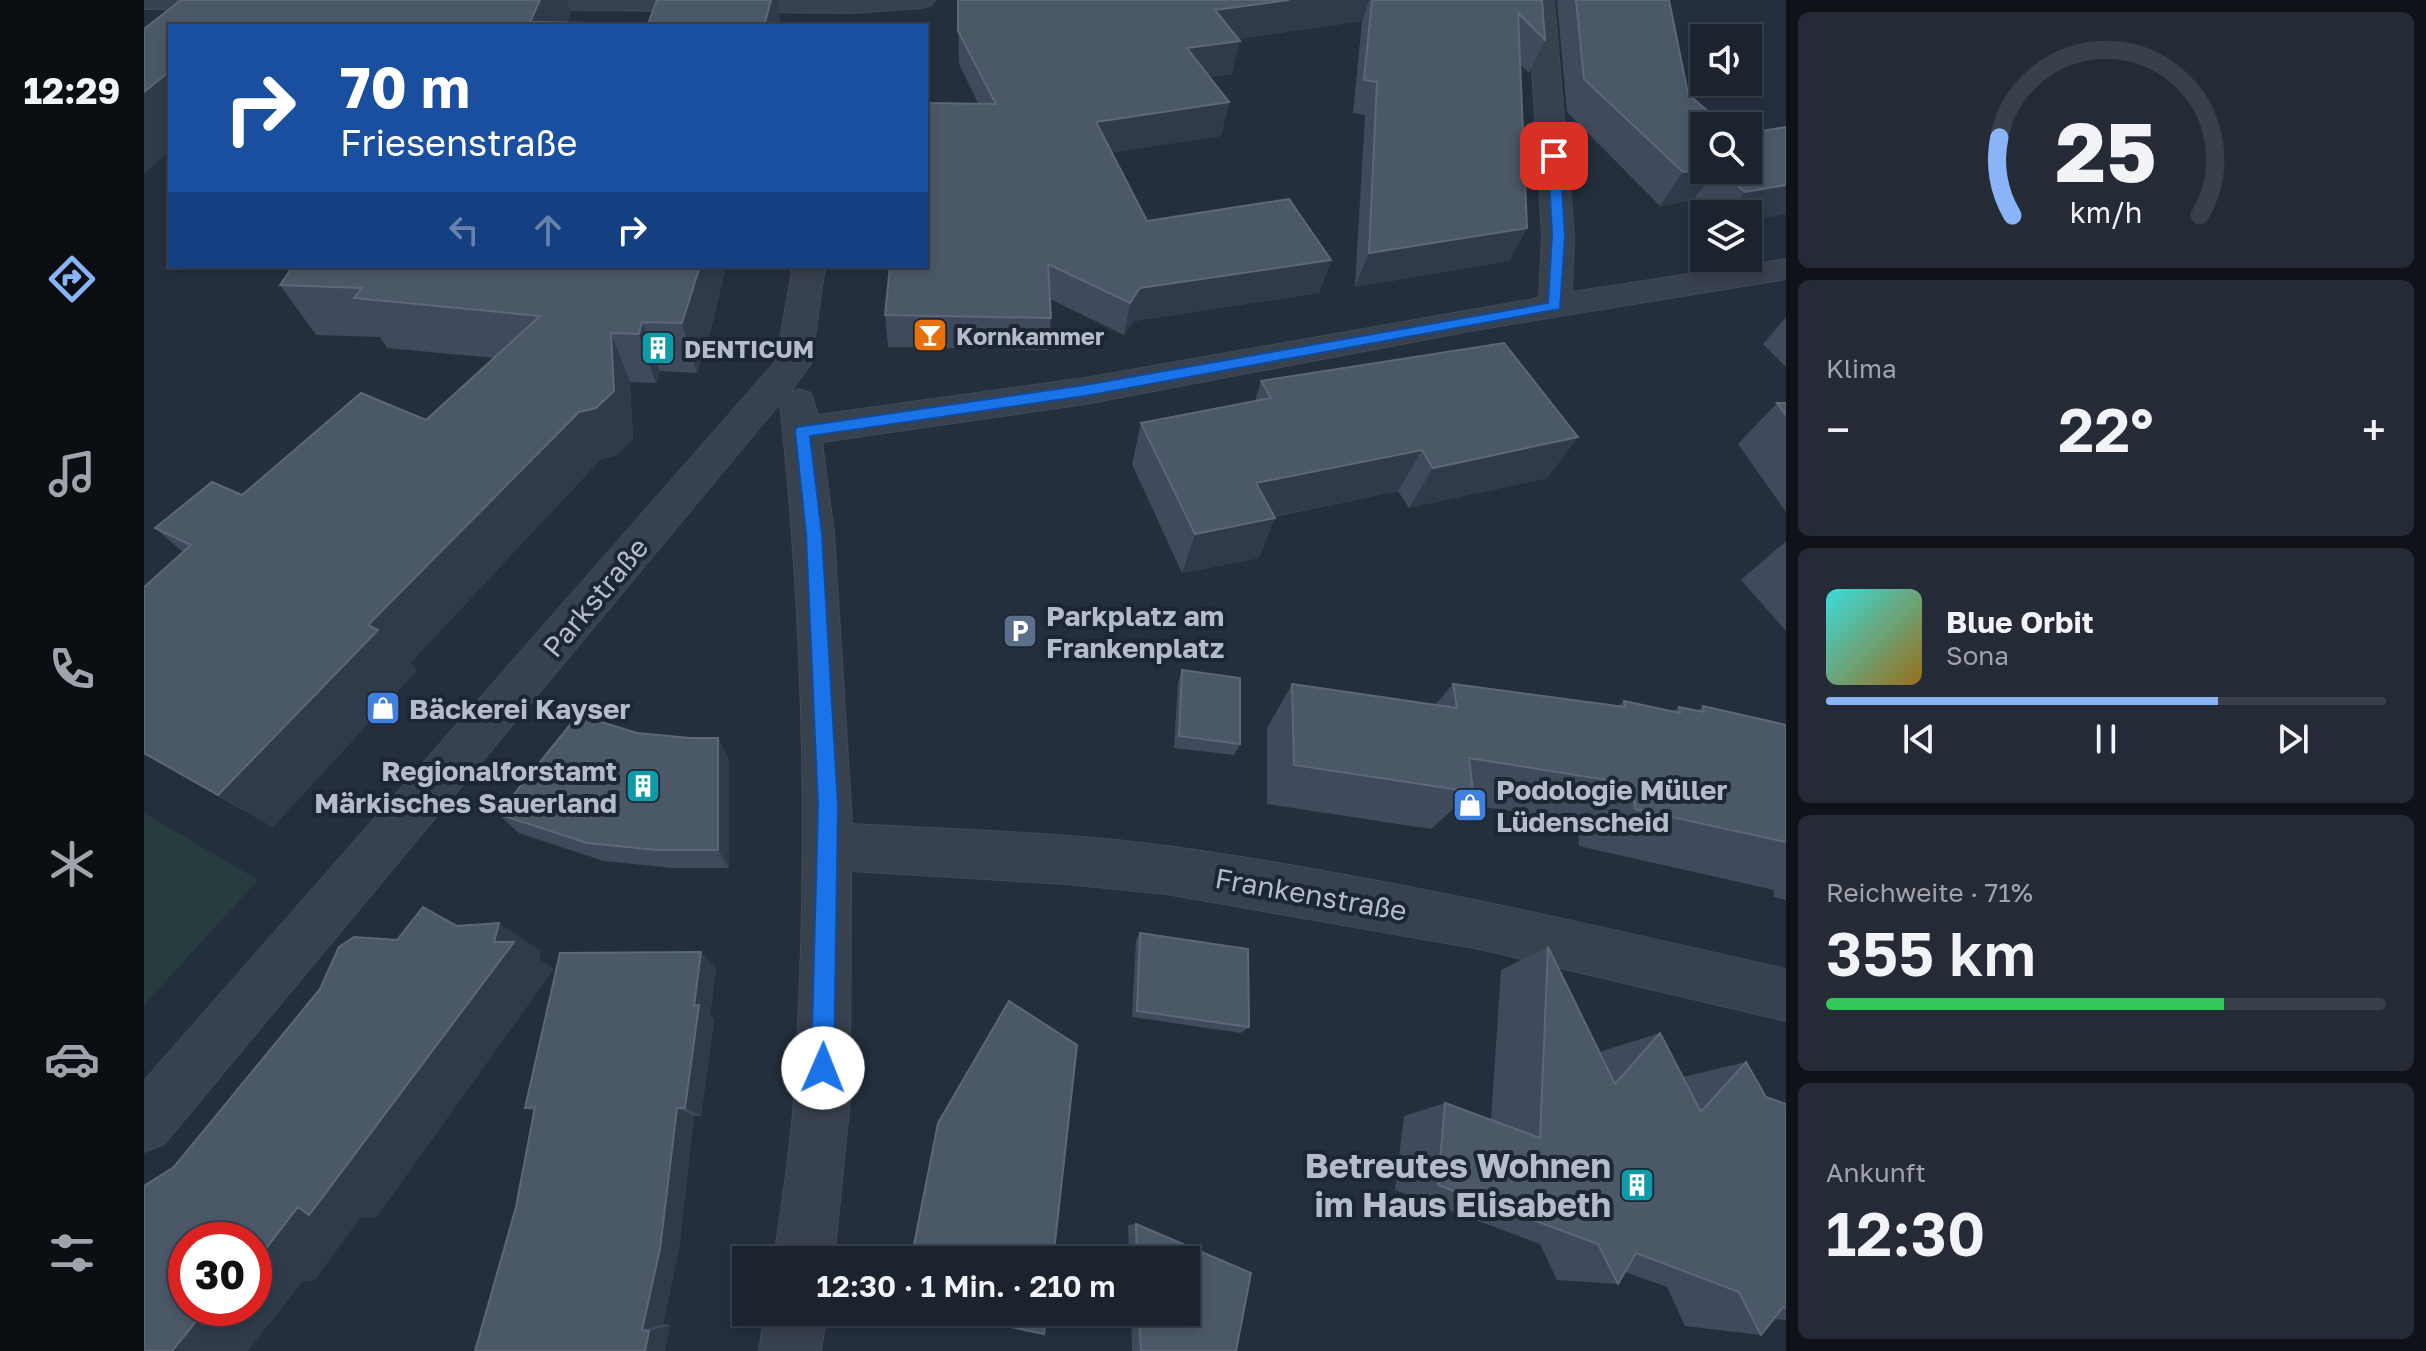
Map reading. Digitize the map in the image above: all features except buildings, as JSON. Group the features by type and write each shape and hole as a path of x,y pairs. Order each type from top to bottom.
{"street":[{"path":"488,1 850,10 922,0"},
{"path":"1541,0 1558,236 1555,306"},
{"path":"144,1 258,1"},
{"path":"806,1246 822,1100 828,846 815,552 793,364 809,268"},
{"path":"802,431 1085,391 1555,306 1786,269"},
{"name":"Parkstraße","path":"144,1124 793,364"},
{"name":"Frankenstraße","path":"828,846 1067,860 1166,870 1480,924 1786,995"},
{"path":"790,1351 794,1326"}],"green space":[{"path":"144,813 258,880 144,1005"}],"place":[{"name":"Kornkammer","path":"930,335"},
{"name":"DENTICUM","path":"658,348"},
{"name":"Parkplatz am Frankenplatz","path":"1020,631"},
{"name":"Bäckerei Kayser","path":"383,708"},
{"name":"Regionalforstamt Märkisches Sauerland","path":"643,786"},
{"name":"Podologie Müller Lüdenscheid","path":"1470,805"},
{"name":"Betreutes Wohnen im Haus Elisabeth","path":"1637,1185"}],"route":[{"path":"823,1068 828,806 814,534 802,431 1085,391 1555,306 1558,236 1554,156"}]}
